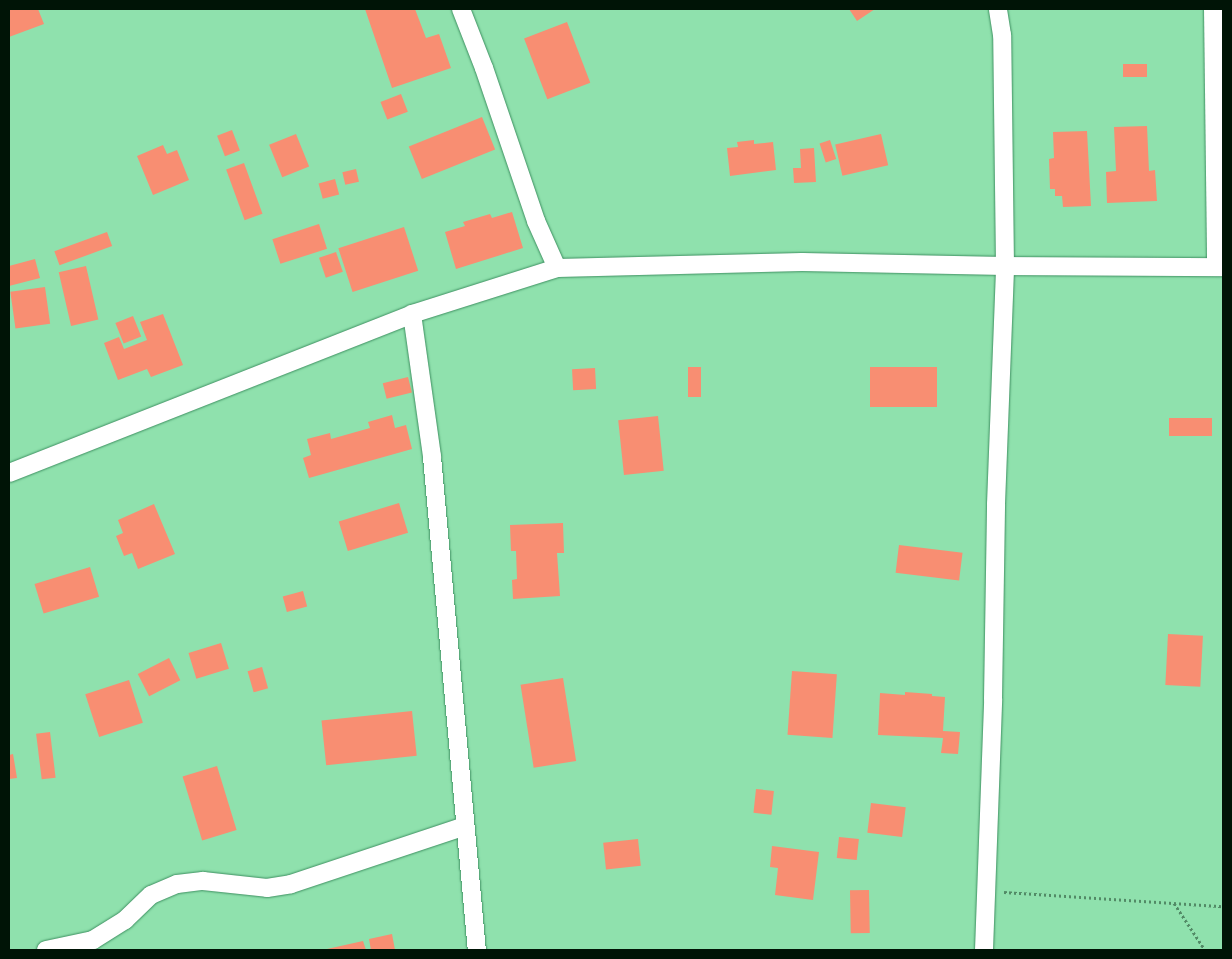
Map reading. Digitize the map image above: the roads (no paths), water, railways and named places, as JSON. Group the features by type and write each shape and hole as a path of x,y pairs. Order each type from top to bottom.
{"street":[{"path":"460,9 484,68 536,221 557,268"},
{"path":"984,950 993,699 996,504 1005,266 1002,35 998,9"},
{"path":"9,473 412,314 557,268 802,262 1005,266 1220,267 1213,9"},
{"path":"412,314 432,457 477,950"},
{"path":"46,950 93,940 126,920 151,895 176,884 203,881 267,888 291,884 465,826"}]}
